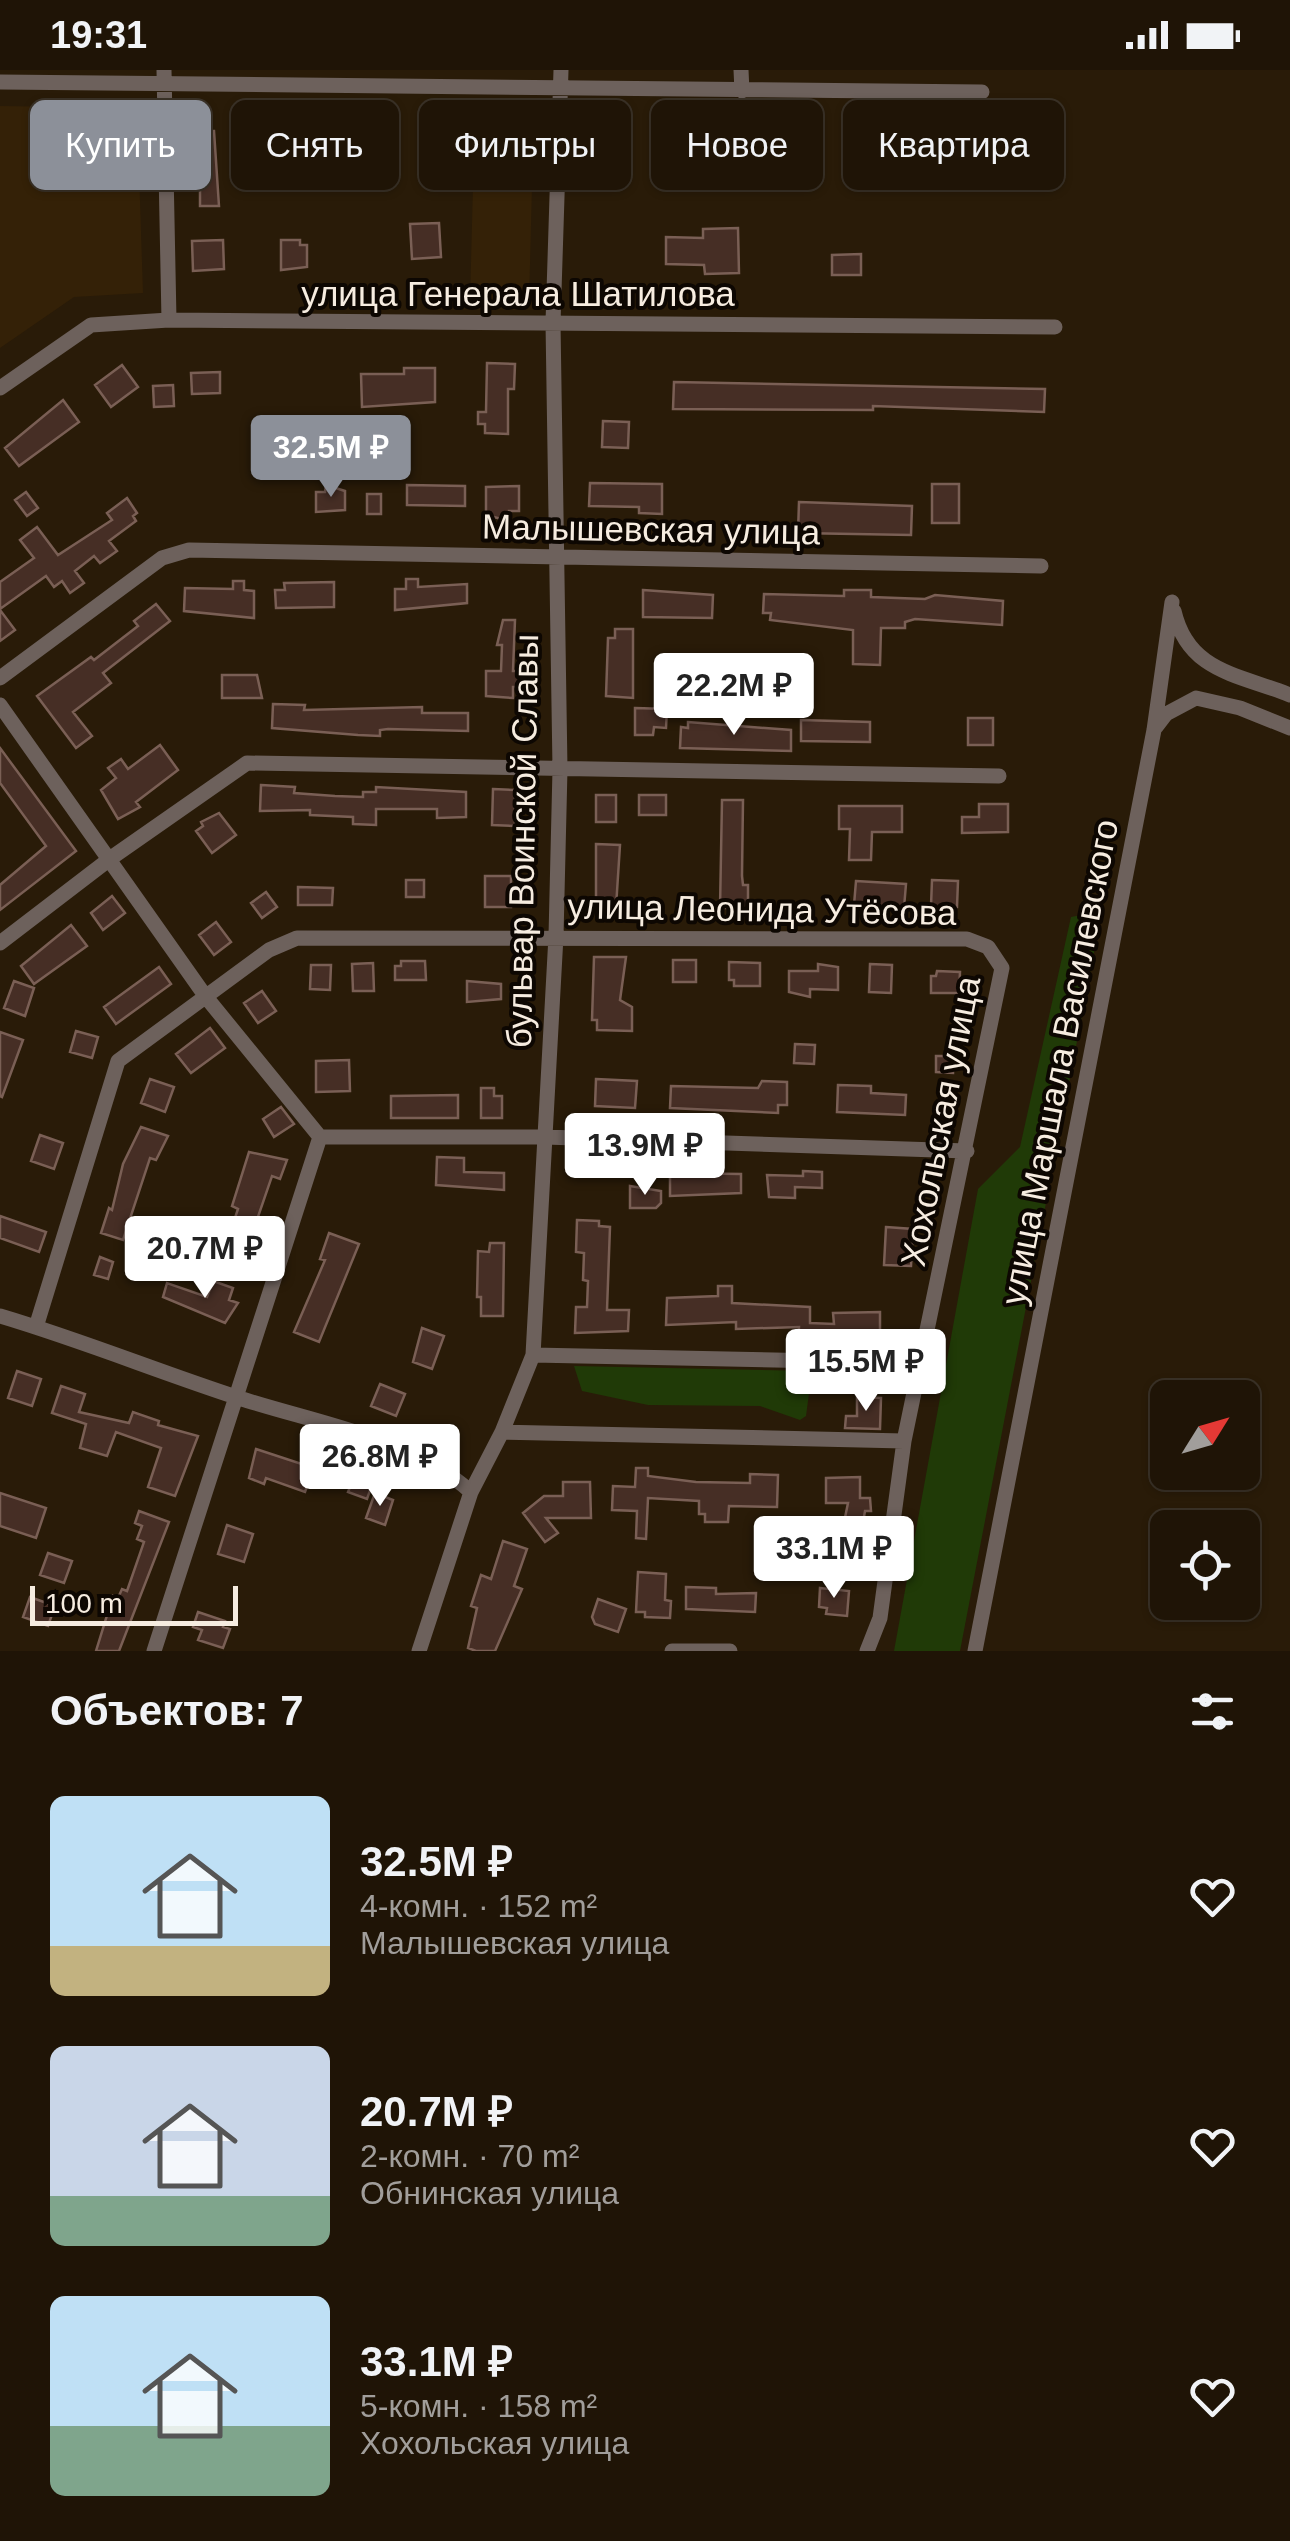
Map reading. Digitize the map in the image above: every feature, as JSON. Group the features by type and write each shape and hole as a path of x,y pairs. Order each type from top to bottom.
{"street":[{"name":"бульвар Воинской Славы","path":"419,1651 471,1492 502,1432 533,1355 556,936 560,769 553,322 561,70"},
{"path":"741,70 742,91"},
{"path":"164,77 169,320"},
{"path":"0,82 164,77 560,90 982,92"},
{"name":"улица Генерала Шатилова","path":"0,388 91,325 169,320 1054,326"},
{"name":"Малышевская улица","path":"0,678 162,558 189,550 1041,566"},
{"name":"улица Маршала Василевского","path":"975,1651 1154,730 1172,602 1180,638 1198,660 1290,694"},
{"path":"1154,730 1166,714 1196,698 1240,708 1290,728"},
{"path":"0,704 206,997 320,1137"},
{"path":"0,943 111,858 247,763 999,776"},
{"name":"улица Леонида Утёсова","path":"36,1327 118,1061 269,950 297,938 966,939 998,955"},
{"name":"Хохольская улица","path":"867,1651 880,1618 904,1441 967,1150 1002,968 998,955"},
{"path":"320,1137 545,1137 967,1150"},
{"path":"154,1651 320,1137"},
{"path":"0,1316 238,1398 342,1428 449,1472 471,1492"},
{"path":"533,1355 920,1363"},
{"path":"502,1432 904,1441"},
{"path":"672,1651 730,1651"}],"shaded area":[{"path":"0,106 30,106 30,190 140,190 143,293 74,297 0,348"},
{"path":"473,190 532,190 529,303 470,301"}],"green space":[{"path":"1102,911 960,1651 894,1651 978,1189 1020,1147 1071,917"},
{"path":"574,1366 812,1371 806,1416 800,1420 760,1406 648,1405 582,1391"}],"building":[{"path":"214,131 219,206 200,206 200,190 211,190"},
{"path":"439,223 441,257 412,259 410,224"},
{"path":"738,228 739,273 705,274 704,265 666,264 666,237 703,238 703,229"},
{"path":"223,240 224,269 193,271 192,241"},
{"path":"281,240 300,240 300,245 307,245 307,267 281,270"},
{"path":"861,254 861,275 832,275 832,255"},
{"path":"487,363 515,364 514,389 508,389 508,434 485,433 485,424 478,424 478,412 486,412"},
{"path":"122,365 138,387 111,407 95,385"},
{"path":"404,368 435,368 435,402 362,407 361,374 404,374"},
{"path":"220,372 220,393 192,394 191,373"},
{"path":"674,382 1045,389 1044,412 873,406 873,410 673,409"},
{"path":"173,385 174,406 154,407 153,386"},
{"path":"63,400 79,422 19,466 5,448"},
{"path":"603,421 629,422 628,448 602,447"},
{"path":"590,483 662,484 662,514 639,513 639,507 589,506"},
{"path":"932,484 959,484 959,523 932,523"},
{"path":"326,485 345,491 345,510 316,512 316,492 325,492"},
{"path":"407,485 465,486 465,506 407,505"},
{"path":"519,486 519,511 509,511 509,521 486,515 486,487"},
{"path":"26,492 38,508 27,516 15,500"},
{"path":"367,494 381,494 381,514 367,514"},
{"path":"127,498 137,513 133,516 136,521 109,541 117,551 100,563 94,556 75,571 84,583 70,593 62,581 54,587 46,576 0,609 0,582 34,558 20,540 37,527 58,555 112,520 107,513"},
{"path":"799,502 912,506 911,535 798,533"},
{"path":"406,579 418,579 418,587 467,584 467,603 395,610 395,589 406,589"},
{"path":"233,581 244,581 244,590 254,591 254,618 184,611 185,588 233,589"},
{"path":"334,582 334,607 276,608 275,590 285,590 284,583"},
{"path":"643,590 713,595 712,618 643,617"},
{"path":"844,590 871,590 871,597 925,599 935,595 1003,601 1002,625 915,619 905,622 905,628 881,628 880,665 853,664 853,630 770,620 771,613 763,613 764,594 844,596"},
{"path":"156,604 170,621 103,673 111,683 73,712 92,736 76,748 37,696 138,626 134,621"},
{"path":"0,610 15,630 0,641"},
{"path":"503,620 515,620 513,671 519,671 519,687 513,687 513,698 486,696 486,671 501,671 502,645 497,645"},
{"path":"615,629 633,629 633,698 606,696 608,638 615,638"},
{"path":"222,675 257,675 262,698 222,698"},
{"path":"273,704 305,705 304,710 422,707 422,713 468,713 468,731 388,729 380,730 380,736 272,728"},
{"path":"635,708 667,709 666,728 654,727 653,735 635,735"},
{"path":"968,718 993,718 993,745 968,745"},
{"path":"801,720 870,722 870,742 801,741"},
{"path":"688,722 791,730 791,751 680,748 681,727 688,728"},
{"path":"160,745 178,770 136,802 140,807 118,819 101,790 116,778 108,768 121,759 128,769"},
{"path":"0,748 76,851 0,910 0,885 46,846 0,783"},
{"path":"261,785 295,787 294,793 363,797 363,792 376,792 376,787 466,792 466,817 437,818 437,809 376,809 376,825 353,824 353,817 310,815 310,810 260,811"},
{"path":"493,789 515,790 515,826 492,825"},
{"path":"596,795 616,795 616,822 596,822"},
{"path":"639,795 666,795 666,815 639,815"},
{"path":"722,800 743,800 742,876 743,885 748,885 748,908 720,908"},
{"path":"979,804 1008,804 1008,832 962,833 962,817 979,817"},
{"path":"839,806 902,806 902,832 872,832 871,860 849,860 850,829 839,829"},
{"path":"219,813 236,835 212,853 196,831 203,826 201,822"},
{"path":"596,844 620,845 616,907 596,907"},
{"path":"485,876 511,876 511,907 485,907"},
{"path":"406,880 424,880 424,897 406,897"},
{"path":"932,880 958,881 957,907 931,906"},
{"path":"856,881 906,884 904,908 854,905"},
{"path":"298,887 333,888 332,905 298,905"},
{"path":"266,892 277,907 262,918 251,903"},
{"path":"112,896 125,913 103,930 91,913"},
{"path":"216,922 231,942 214,955 199,935"},
{"path":"71,925 87,946 34,984 21,966"},
{"path":"594,957 626,957 620,1000 632,1007 632,1031 597,1030 597,1020 592,1020"},
{"path":"673,960 696,960 696,982 673,982"},
{"path":"401,961 425,961 426,980 395,980 395,966 401,966"},
{"path":"729,962 760,963 760,986 734,986 734,980 729,980"},
{"path":"373,963 374,991 353,991 352,964"},
{"path":"818,964 838,967 838,990 810,989 810,997 789,992 789,971 818,971"},
{"path":"870,964 892,965 891,993 869,992"},
{"path":"311,965 331,965 330,990 310,989"},
{"path":"159,967 171,984 116,1024 104,1007"},
{"path":"937,971 960,972 959,993 931,993 931,976 936,976"},
{"path":"14,981 34,988 25,1016 4,1008"},
{"path":"467,981 501,984 501,999 467,1002"},
{"path":"262,991 276,1011 258,1023 244,1003"},
{"path":"210,1028 225,1048 191,1073 176,1054"},
{"path":"76,1031 98,1037 92,1058 70,1052"},
{"path":"0,1032 23,1040 2,1097 0,1096"},
{"path":"795,1044 815,1045 814,1064 794,1063"},
{"path":"936,1056 953,1056 953,1073 936,1072"},
{"path":"349,1060 350,1091 316,1092 316,1061"},
{"path":"150,1079 174,1087 165,1112 141,1103"},
{"path":"596,1079 637,1081 635,1108 595,1106"},
{"path":"762,1081 787,1082 787,1105 778,1105 778,1113 670,1108 671,1086 758,1088"},
{"path":"838,1085 871,1086 871,1093 906,1095 905,1115 837,1112"},
{"path":"481,1088 494,1088 494,1096 502,1096 502,1118 481,1118"},
{"path":"458,1095 458,1118 391,1118 391,1096"},
{"path":"281,1107 294,1124 274,1137 263,1119"},
{"path":"141,1127 168,1136 156,1160 150,1158 123,1240 101,1233 109,1208 112,1210 123,1164"},
{"path":"40,1135 63,1143 54,1169 31,1161"},
{"path":"249,1152 287,1160 280,1179 272,1176 251,1237 231,1230 238,1209 232,1206"},
{"path":"437,1157 464,1158 464,1172 504,1173 504,1190 436,1185"},
{"path":"803,1171 822,1172 822,1188 795,1187 795,1198 769,1197 767,1175 803,1176"},
{"path":"670,1173 741,1174 741,1193 670,1196"},
{"path":"630,1186 661,1191 661,1203 656,1208 630,1208"},
{"path":"0,1216 46,1232 39,1252 0,1238"},
{"path":"577,1220 599,1221 599,1226 610,1227 607,1310 629,1310 628,1331 575,1333 576,1307 587,1307 588,1281 583,1280 584,1253 576,1252"},
{"path":"886,1227 913,1229 911,1266 884,1265"},
{"path":"329,1233 359,1244 319,1342 294,1332 325,1260 320,1259"},
{"path":"490,1243 504,1243 503,1316 481,1316 481,1297 477,1297 478,1251 489,1252"},
{"path":"100,1257 113,1262 108,1279 94,1275"},
{"path":"213,1281 233,1288 229,1300 238,1303 225,1323 163,1297 167,1283 207,1297"},
{"path":"718,1286 732,1286 732,1303 810,1307 810,1323 834,1324 833,1313 880,1312 880,1334 816,1335 816,1344 798,1343 799,1327 736,1329 736,1322 666,1325 667,1298 718,1296"},
{"path":"422,1328 444,1336 432,1369 413,1362"},
{"path":"17,1371 41,1379 32,1406 8,1398"},
{"path":"380,1384 405,1394 396,1416 371,1406"},
{"path":"61,1386 85,1394 79,1412 129,1423 133,1412 159,1421 158,1425 198,1436 175,1496 148,1487 161,1448 116,1432 107,1456 80,1448 86,1424 52,1413"},
{"path":"857,1397 881,1398 880,1429 845,1428 846,1416 857,1416"},
{"path":"256,1449 314,1468 305,1492 266,1478 264,1484 249,1478"},
{"path":"636,1468 648,1468 648,1476 696,1482 750,1483 750,1474 778,1475 777,1507 729,1506 728,1522 705,1522 705,1514 699,1514 699,1501 648,1498 646,1539 636,1538 637,1511 612,1510 613,1486 635,1487"},
{"path":"355,1475 373,1482 367,1499 348,1492"},
{"path":"860,1477 860,1498 870,1498 871,1511 865,1511 859,1545 840,1542 848,1503 826,1503 826,1478"},
{"path":"563,1482 590,1482 591,1518 546,1518 558,1533 545,1542 523,1513 544,1496 563,1496"},
{"path":"0,1493 46,1508 36,1538 0,1526"},
{"path":"375,1493 393,1500 385,1525 366,1518"},
{"path":"139,1511 169,1522 119,1651 96,1651 113,1596 118,1598 122,1589 127,1591 144,1542 137,1539 142,1526 135,1523"},
{"path":"227,1525 253,1534 244,1562 218,1554"},
{"path":"503,1541 527,1549 514,1586 522,1589 495,1651 476,1651 468,1648 477,1608 471,1606 481,1575 491,1579"},
{"path":"48,1553 72,1561 64,1583 40,1575"},
{"path":"638,1572 666,1574 665,1600 671,1601 670,1618 645,1617 645,1612 636,1612"},
{"path":"686,1587 716,1588 716,1594 756,1593 755,1612 686,1609"},
{"path":"820,1588 849,1591 847,1616 826,1614 827,1608 819,1607"},
{"path":"30,1597 55,1606 48,1626 23,1617"},
{"path":"598,1599 626,1609 618,1632 595,1624 592,1617"},
{"path":"198,1612 225,1621 223,1627 230,1629 223,1648 198,1640 202,1630 193,1627"}]}
